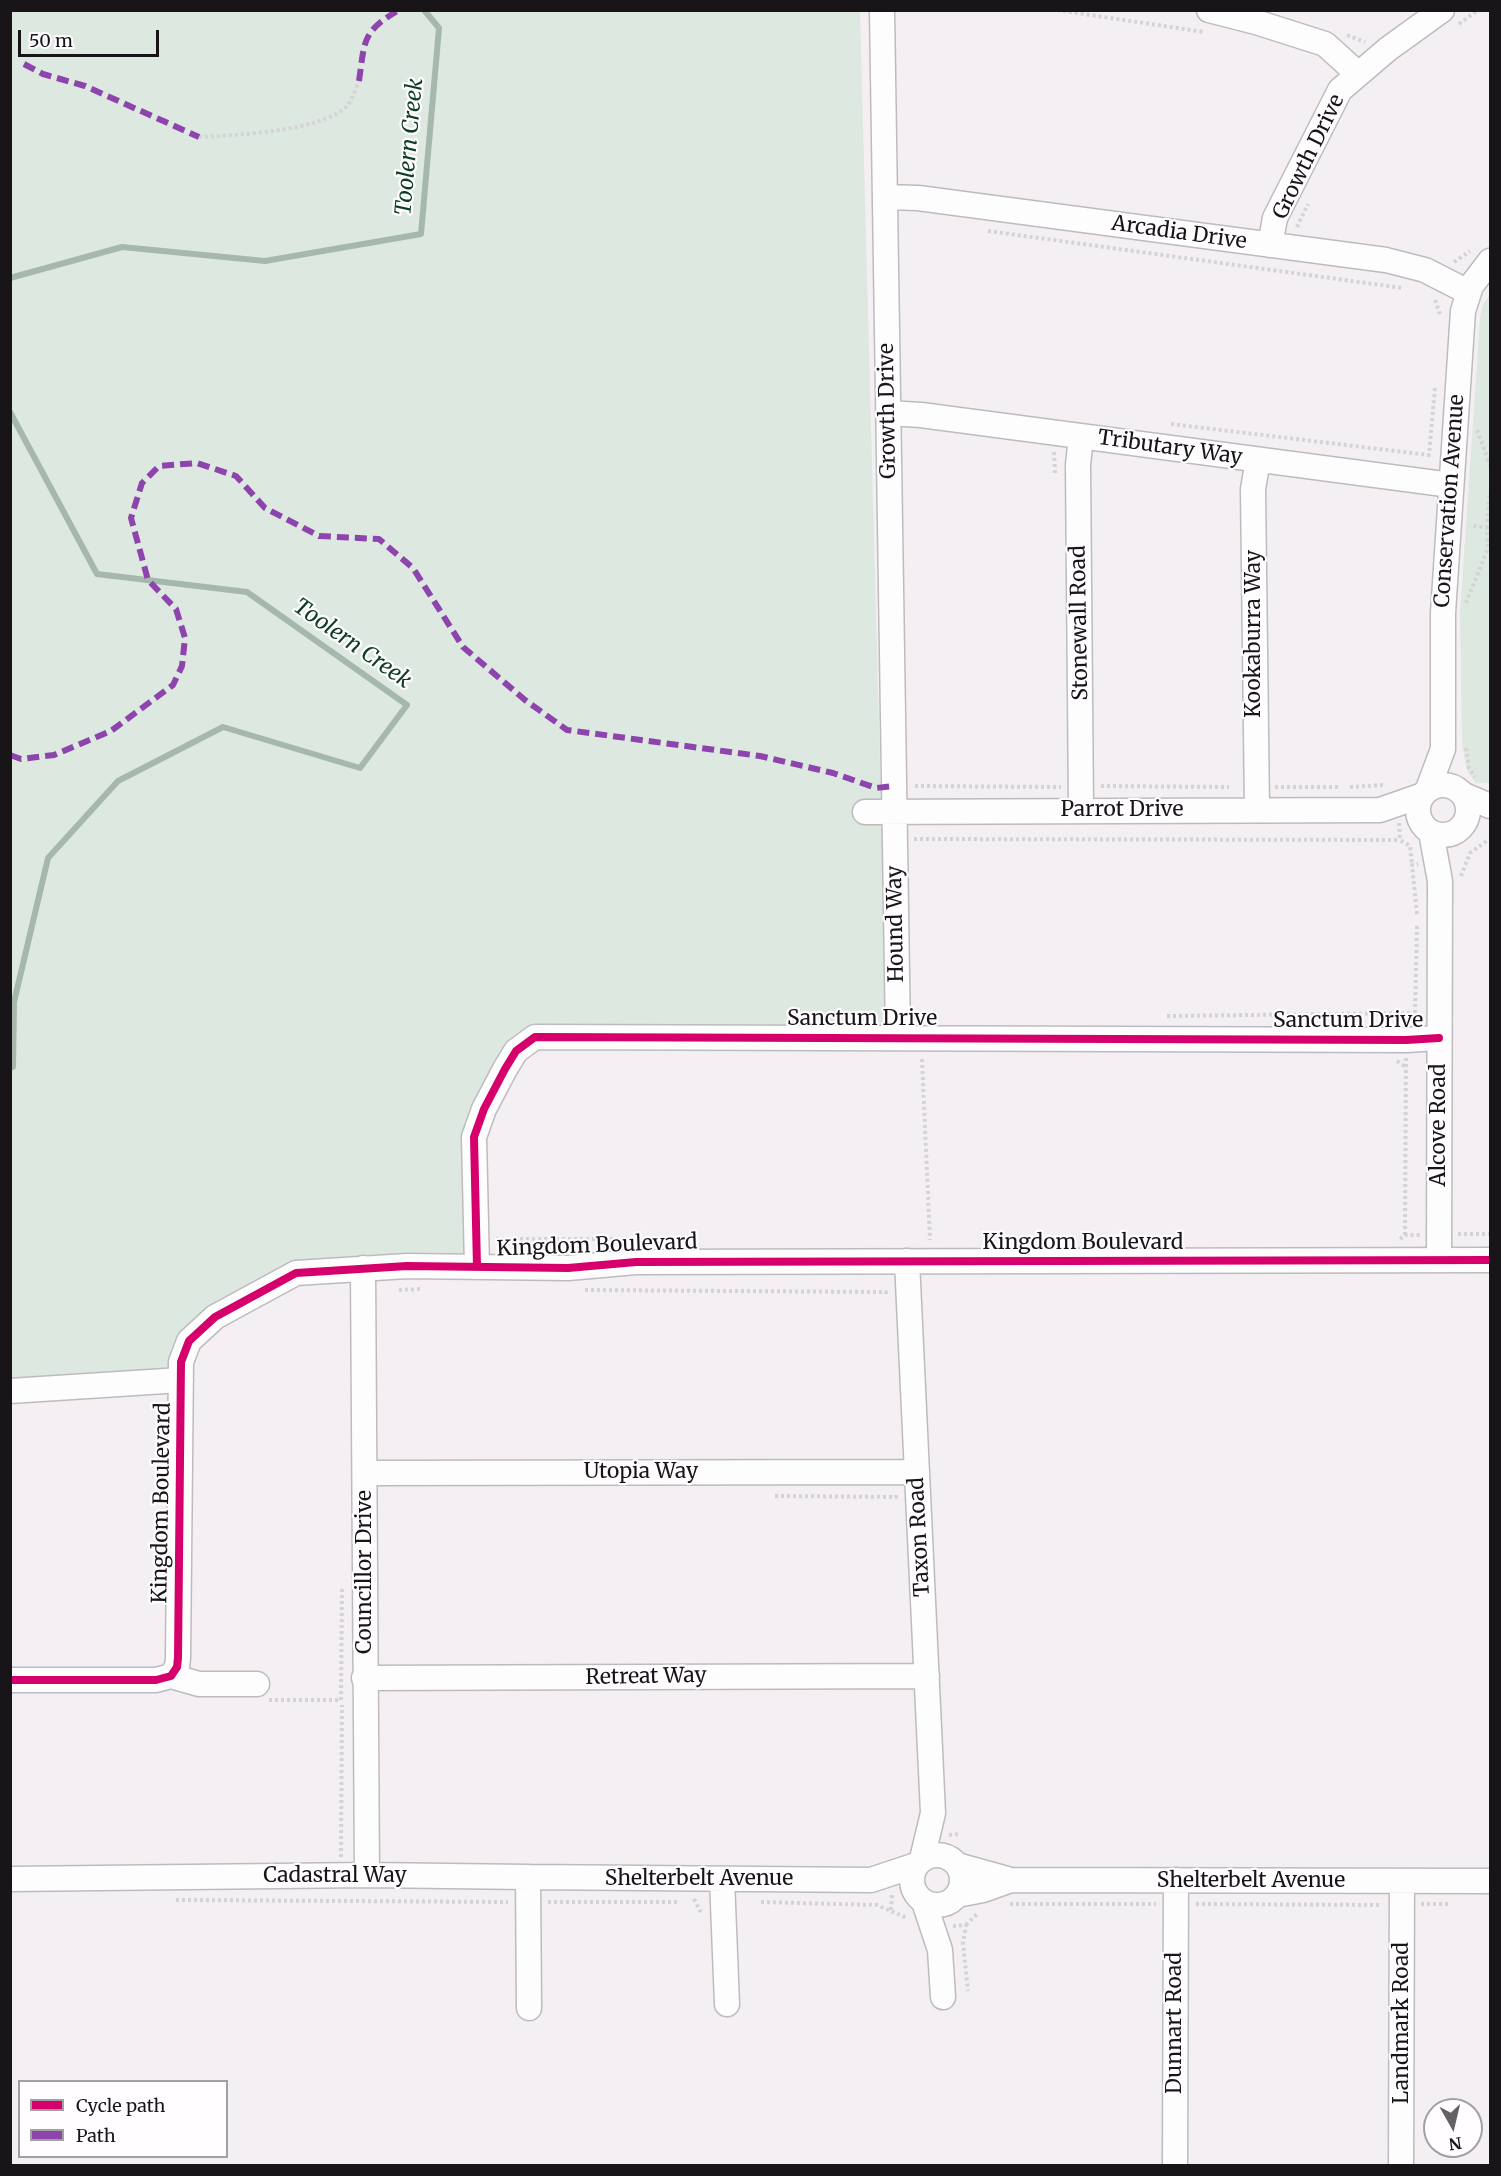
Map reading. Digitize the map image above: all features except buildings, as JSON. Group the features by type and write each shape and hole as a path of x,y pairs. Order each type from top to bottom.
{"street":[{"name":"Growth Drive","path":"882,10 895,812"},
{"path":"1209,10 1325,44 1349,67"},
{"name":"Growth Drive","path":"1270,245 1275,218 1349,67 1442,10"},
{"name":"Arcadia Drive","path":"885,197 918,198 1410,264 1468,292"},
{"name":"Conservation Avenue","path":"1468,789 1454,745 1443,613 1463,311 1468,292 1476,276 1491,261"},
{"name":"Tributary Way","path":"888,413 921,415 1451,485"},
{"name":"Stonewall Road","path":"1081,436 1078,465 1081,810"},
{"name":"Kookaburra Way","path":"1256,798 1253,489 1258,460"},
{"name":"Conservation Avenue","path":"1427,829 1418,810 1454,745"},
{"name":"Parrot Drive","path":"1380,810 1444,785 1468,789"},
{"name":"Alcove Road","path":"1440,881 1480,824 1469,810 1468,789"},
{"name":"Parrot Drive","path":"865,812 1081,810 1256,798 1380,810 1427,829"},
{"name":"Hound Way","path":"895,812 898,1037"},
{"path":"1427,829 1443,836 1480,824"},
{"name":"Alcove Road","path":"1427,829 1440,881 1439,1260"},
{"name":"Sanctum Drive","path":"486,1268 474,1137 496,1084 523,1044 535,1037 1394,1040 1439,1038"},
{"name":"Kingdom Boulevard","path":"171,1676 177,1667 178,1658 181,1362 189,1341 215,1317 296,1273 363,1279 486,1268 568,1269 636,1262 1491,1260"},
{"name":"Taxon Road","path":"907,1261 933,1813"},
{"name":"Councillor Drive","path":"363,1279 367,1875"},
{"path":"10,1391 181,1380"},
{"name":"Utopia Way","path":"365,1473 917,1472"},
{"path":"10,1680 156,1680 171,1676 199,1684 257,1692"},
{"name":"Retreat Way","path":"364,1678 927,1676"},
{"path":"933,1813 919,1862 911,1878 918,1907 940,1950 943,1997"},
{"path":"933,1813 962,1880 940,1950"},
{"path":"919,1862 937,1855 955,1862"},
{"name":"Shelterbelt Avenue","path":"528,1877 723,1891 871,1880 919,1862"},
{"name":"Shelterbelt Avenue","path":"955,1862 1011,1880 1176,1880 1402,1893 1491,1881"},
{"name":"Cadastral Way","path":"10,1879 367,1875 528,1877"},
{"path":"528,1877 529,2008"},
{"name":"Shelterbelt Avenue","path":"871,1880 918,1907"},
{"name":"Shelterbelt Avenue","path":"956,1897 1011,1880"},
{"name":"Dunnart Road","path":"1175,2166 1176,1880"},
{"path":"723,1891 727,2004"},
{"name":"Landmark Road","path":"1401,2166 1402,1893"},
{"path":"918,1907 936,1905 956,1897"}],"path":[{"path":"1057,10 1214,35"},
{"path":"1349,67 1375,36"},
{"path":"200,137 274,132 319,121 347,106 359,81"},
{"path":"987,231 1409,289"},
{"path":"1428,297 1437,301 1439,325"},
{"path":"1163,423 1430,455 1435,384"},
{"path":"1463,609 1489,548 1491,492"},
{"path":"1449,523 1488,528"},
{"path":"1454,745 1469,768 1468,789"},
{"path":"893,786 1082,786 1256,798 1390,785"},
{"path":"914,839 1400,840"},
{"path":"922,1059 930,1240"},
{"path":"486,1268 494,1239"},
{"path":"363,1279 426,1289"},
{"path":"577,1290 886,1292"},
{"path":"257,1692 341,1700 342,1584"},
{"path":"501,1877 501,1902 505,1906"},
{"path":"165,1900 528,1902 723,1891"},
{"path":"1001,1905 1176,1904 1402,1893 1456,1904"},
{"path":"760,1902 918,1907"}],"shaded area":[{"path":"11,11 860,11 887,1027 535,1030 472,1132 473,1256 293,1268 211,1312 176,1375 11,1385"},
{"path":"1490,295 1490,783 1476,783 1467,771 1462,744 1460,613 1480,318 1483,304"}],"waterway":[{"name":"Toolern Creek","path":"10,278 122,247 265,261 421,234 439,28 424,10"},
{"name":"Toolern Creek","path":"10,412 97,574 247,592 407,705 360,768 223,727 118,781 48,858 14,1002 13,1067 10,1068"}],"marked path":[{"path":"359,81 367,39 378,25 399,10"},
{"path":"24,64 43,74 85,86 199,137"},
{"path":"10,755 21,759 54,755 111,731 173,685 182,666 185,638 176,609 148,580 131,518 142,483 159,466 197,463 236,476 265,508 319,536 379,539 413,568 463,647 525,700 567,730 760,756 833,773 876,788 893,786"}],"cycle path":[{"path":"477,1267 474,1137 484,1109 505,1069 516,1051 535,1037 1406,1040 1439,1038"},
{"path":"10,1680 156,1680 171,1676 177,1667 178,1658 181,1362 189,1341 215,1317 296,1273 407,1266 568,1268 636,1262 1490,1260"}]}
